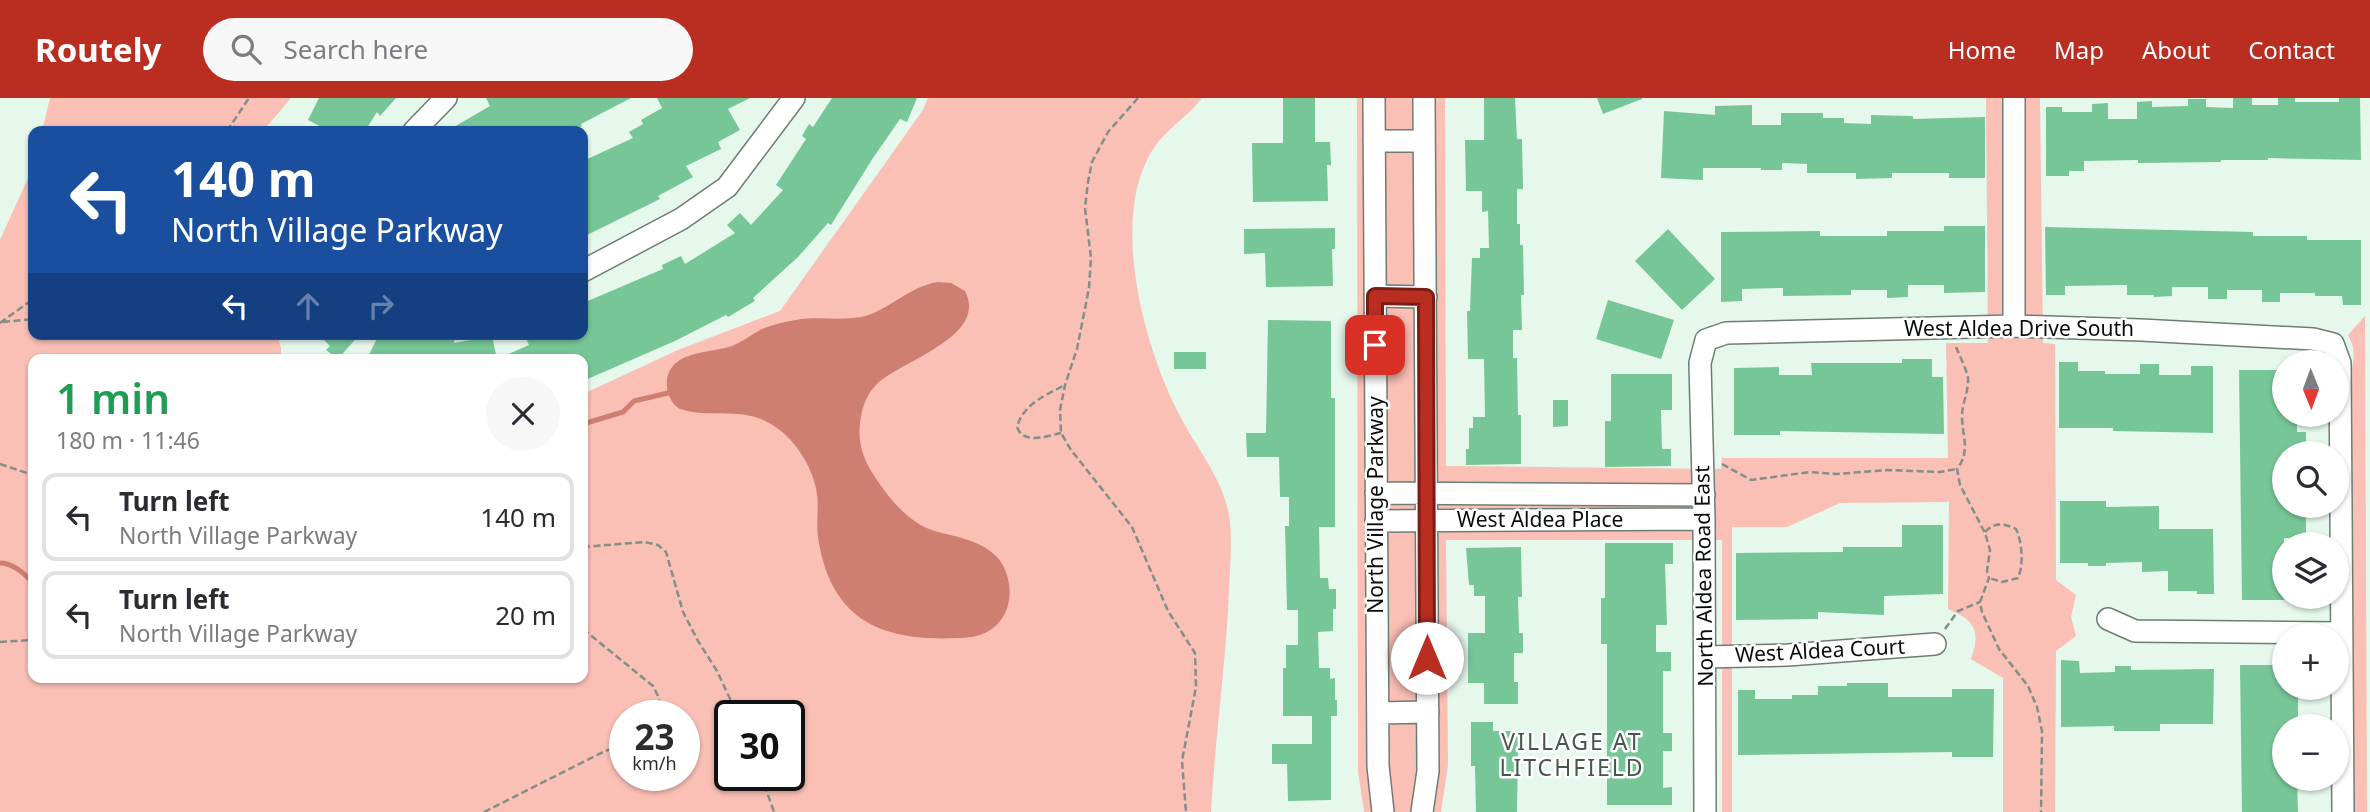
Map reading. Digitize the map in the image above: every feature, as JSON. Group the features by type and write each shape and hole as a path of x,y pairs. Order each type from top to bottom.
{"street":[{"path":"419,126 446,98"},
{"path":"588,268 681,219 727,187 794,98"},
{"name":"North Village Parkway","path":"1374,98 1378,766 1383,812"},
{"path":"1422,812 1428,771 1424,98"},
{"path":"2014,98 2014,326"},
{"path":"1374,141 1424,141"},
{"path":"1375,296 1426,297"},
{"name":"West Aldea Drive South","path":"1706,341 1726,332 2014,326 2313,339 2333,344 2340,363 2342,623"},
{"name":"North Aldea Road East","path":"1705,812 1704,495 1700,363 1706,341"},
{"name":"West Aldea Place","path":"1376,493 1704,495"},
{"name":"West Aldea Place","path":"1376,521 1704,519"},
{"path":"2108,619 2135,631 2272,632"},
{"name":"West Aldea Court","path":"1704,657 1788,655 1935,644"},
{"path":"2342,700 2343,812"},
{"path":"1378,713 1428,712"}],"path":[{"path":"230,126 249,98"},
{"path":"1138,98 1108,132 1090,172 1085,208 1091,258 1088,289 1077,349 1060,410 1061,433 1081,464 1132,527 1168,611 1195,653 1196,687 1182,761 1186,812"},
{"path":"0,323 28,303"},
{"path":"0,323 28,320"},
{"path":"1703,462 1718,461 1751,480 1810,472 1940,472 1957,469 1964,461 1966,451 1962,416 1968,386 1964,366 1954,341 1953,327"},
{"path":"1061,433 1026,437 1017,427 1022,414 1028,408 1065,385"},
{"path":"0,464 28,473"},
{"path":"1957,469 1961,485 1990,550 1987,572 1989,578 1980,602 1987,623 1999,649 2028,686 2037,707 2042,730 2041,812"},
{"path":"1984,533 1995,525 2007,525 2016,529 2021,542 2022,568 2018,578 2002,582 1989,578"},
{"path":"588,547 644,542 658,545 666,552 683,612 731,700"},
{"path":"1935,644 1958,611 1980,602"},
{"path":"588,633 653,686 659,700"},
{"path":"0,642 28,640"},
{"path":"484,812 609,750"},
{"path":"767,791 774,812"}],"shaded area":[{"path":"50,98 291,98 267,126 43,126"},
{"path":"928,98 1202,98 1161,139 1149,156 1138,185 1133,217 1133,252 1137,288 1155,357 1180,416 1217,479 1230,521 1228,618 1211,812 0,812 0,240 28,178 28,340 279,340 281,354 28,354 28,683 588,683 588,392 678,350 780,311 923,110"},
{"path":"1357,98 1445,98 1446,466 1721,469 1722,458 1948,458 1946,343 1988,343 1986,98 2040,98 2043,343 2055,344 2056,580 2076,595 2071,617 2076,636 2056,651 2055,812 2003,812 2003,678 1971,659 1975,641 1973,628 1970,622 1948,609 1949,502 1840,503 1787,527 1732,527 1732,812 1722,812 1722,540 1446,540 1448,765 1441,812 1364,812 1358,771"},
{"path":"938,282 951,283 965,291 969,307 964,322 938,346 876,385 869,393 863,408 860,436 870,469 903,511 929,529 982,546 1003,565 1010,594 1005,613 989,631 967,638 905,635 863,620 847,606 834,588 824,565 818,537 818,499 815,485 798,449 777,428 753,416 680,409 671,400 667,387 668,375 673,366 690,356 732,346 760,330 782,323 804,319 861,317 881,310 918,288"},
{"path":"2365,316 2367,812 2353,812 2351,371 2354,352 2348,335"}],"building":[{"path":"319,98 396,98 380,116 377,112 368,126 319,126 308,120"},
{"path":"486,98 631,98 581,124 582,126 456,126 490,106"},
{"path":"657,98 750,98 728,109 740,130 718,142 721,149 686,166 693,177 658,196 660,199 588,235 588,159 633,138 629,132 643,124 641,120 662,108"},
{"path":"832,98 917,98 907,122 900,119 831,225 828,223 798,257 753,298 755,301 728,317 726,315 675,341 588,379 588,354 508,354 529,345 527,340 588,340 588,301 663,269 662,265 681,256 685,264 735,233 727,225 740,213 751,225 783,190 776,185 806,139 802,136 809,124 813,127"},
{"path":"1283,98 1315,98 1315,142 1330,142 1331,165 1327,165 1328,201 1253,202 1252,143 1283,143"},
{"path":"1484,98 1515,98 1517,139 1522,139 1523,189 1517,189 1517,224 1520,224 1520,245 1523,245 1524,295 1521,295 1522,330 1513,330 1513,358 1517,358 1518,415 1521,415 1521,464 1466,465 1469,428 1473,428 1473,417 1485,417 1484,359 1468,359 1467,311 1470,311 1472,258 1480,258 1480,248 1489,248 1488,211 1482,212 1482,191 1466,191 1465,140 1484,140"},
{"path":"1597,98 1642,98 1642,99 1603,114"},
{"path":"2233,98 2252,98 2252,105 2278,105 2278,98 2295,98 2295,102 2339,102 2339,98 2360,98 2361,160 2268,158 2221,162 2084,161 2084,171 2069,171 2069,176 2046,176 2046,107 2062,107 2062,112 2092,112 2092,104 2108,103 2108,119 2137,119 2137,102 2152,101 2152,107 2188,106 2188,99 2206,99 2206,107 2233,108"},
{"path":"1752,105 1752,125 1781,125 1781,113 1823,113 1823,118 1844,118 1844,123 1871,124 1871,115 1913,116 1913,119 1985,117 1985,178 1949,178 1949,173 1892,173 1892,178 1856,179 1856,173 1807,173 1807,164 1782,163 1782,170 1703,168 1703,180 1661,178 1664,111 1715,115 1715,106"},
{"path":"1944,226 1985,226 1985,292 1944,293 1944,285 1908,285 1908,297 1887,298 1887,290 1851,290 1851,295 1783,296 1783,288 1742,289 1742,301 1721,302 1721,232 1820,231 1820,236 1887,236 1887,231 1944,231"},
{"path":"2045,227 2253,232 2253,236 2307,236 2307,240 2361,240 2361,305 2343,305 2342,296 2315,296 2315,293 2280,293 2280,302 2262,302 2262,290 2227,290 2227,299 2208,299 2208,287 2172,287 2172,296 2154,297 2127,295 2127,285 2065,286 2065,295 2046,295"},
{"path":"1335,228 1335,249 1332,249 1333,286 1266,287 1265,253 1244,254 1244,229"},
{"path":"1668,229 1715,279 1682,310 1635,261"},
{"path":"1608,300 1674,320 1661,359 1596,339"},
{"path":"1268,320 1331,321 1331,398 1335,398 1335,527 1319,527 1320,578 1328,578 1329,589 1336,589 1336,609 1333,609 1333,631 1318,632 1319,668 1330,668 1330,679 1335,678 1337,700 1337,716 1331,716 1331,800 1288,801 1287,764 1272,764 1272,744 1312,744 1312,716 1283,716 1286,645 1298,645 1298,610 1287,610 1285,526 1289,526 1289,497 1280,497 1279,457 1247,457 1246,433 1266,433"},
{"path":"324,340 355,340 342,354 331,354 326,350 330,346"},
{"path":"376,340 454,340 454,343 493,340 496,354 369,354"},
{"path":"1174,352 1206,352 1206,369 1174,369"},
{"path":"1902,359 1932,359 1932,377 1943,377 1944,434 1780,431 1780,435 1734,435 1734,368 1779,367 1779,375 1812,375 1811,363 1902,363"},
{"path":"2059,362 2078,362 2078,371 2105,371 2105,374 2140,374 2140,364 2159,364 2159,375 2191,375 2191,366 2213,366 2213,433 2059,428"},
{"path":"2239,370 2272,370 2272,427 2297,427 2297,432 2306,432 2306,441 2272,441 2272,518 2306,518 2306,532 2272,532 2272,600 2242,600"},
{"path":"1611,374 1672,374 1672,410 1661,410 1662,449 1671,449 1671,466 1605,467 1605,421 1611,421"},
{"path":"1553,400 1568,400 1568,426 1553,427"},
{"path":"2060,501 2106,501 2106,507 2159,506 2159,529 2213,529 2214,594 2168,591 2168,571 2142,572 2142,562 2106,563 2106,566 2060,563"},
{"path":"1902,525 1943,525 1943,594 1884,596 1884,615 1818,612 1818,619 1736,620 1736,553 1843,552 1843,547 1902,547"},
{"path":"1605,543 1673,543 1673,564 1665,564 1667,625 1656,625 1656,652 1671,652 1671,671 1663,671 1663,733 1672,733 1672,751 1663,751 1663,788 1672,787 1672,805 1607,805 1607,644 1601,644 1601,598 1605,598"},
{"path":"1521,547 1522,597 1518,597 1519,633 1523,633 1523,653 1514,653 1514,682 1518,682 1518,704 1484,704 1484,683 1468,683 1468,633 1485,633 1485,596 1474,596 1474,585 1469,585 1466,548"},
{"path":"2061,660 2079,661 2080,673 2115,672 2115,666 2131,666 2131,670 2214,669 2213,724 2160,724 2160,731 2114,731 2114,726 2061,727"},
{"path":"2240,665 2272,665 2272,700 2298,700 2298,714 2272,714 2272,791 2297,791 2298,812 2242,812"},
{"path":"1847,683 1888,683 1888,697 1952,697 1952,689 1994,689 1993,757 1952,757 1952,752 1738,755 1738,690 1755,690 1755,699 1792,699 1792,695 1818,695 1818,686 1847,686"},
{"path":"1471,722 1493,722 1493,731 1523,731 1523,752 1518,752 1517,812 1476,812 1475,766 1471,766"}],"waterway":[{"path":"588,422 623,412 634,401 668,393"},
{"path":"0,563 14,567 28,578"}],"district":[{"name":"VILLAGE AT LITCHFIELD","path":"1572,755"}],"route":[{"path":"1375,345 1375,296 1426,297 1427,658"}]}
